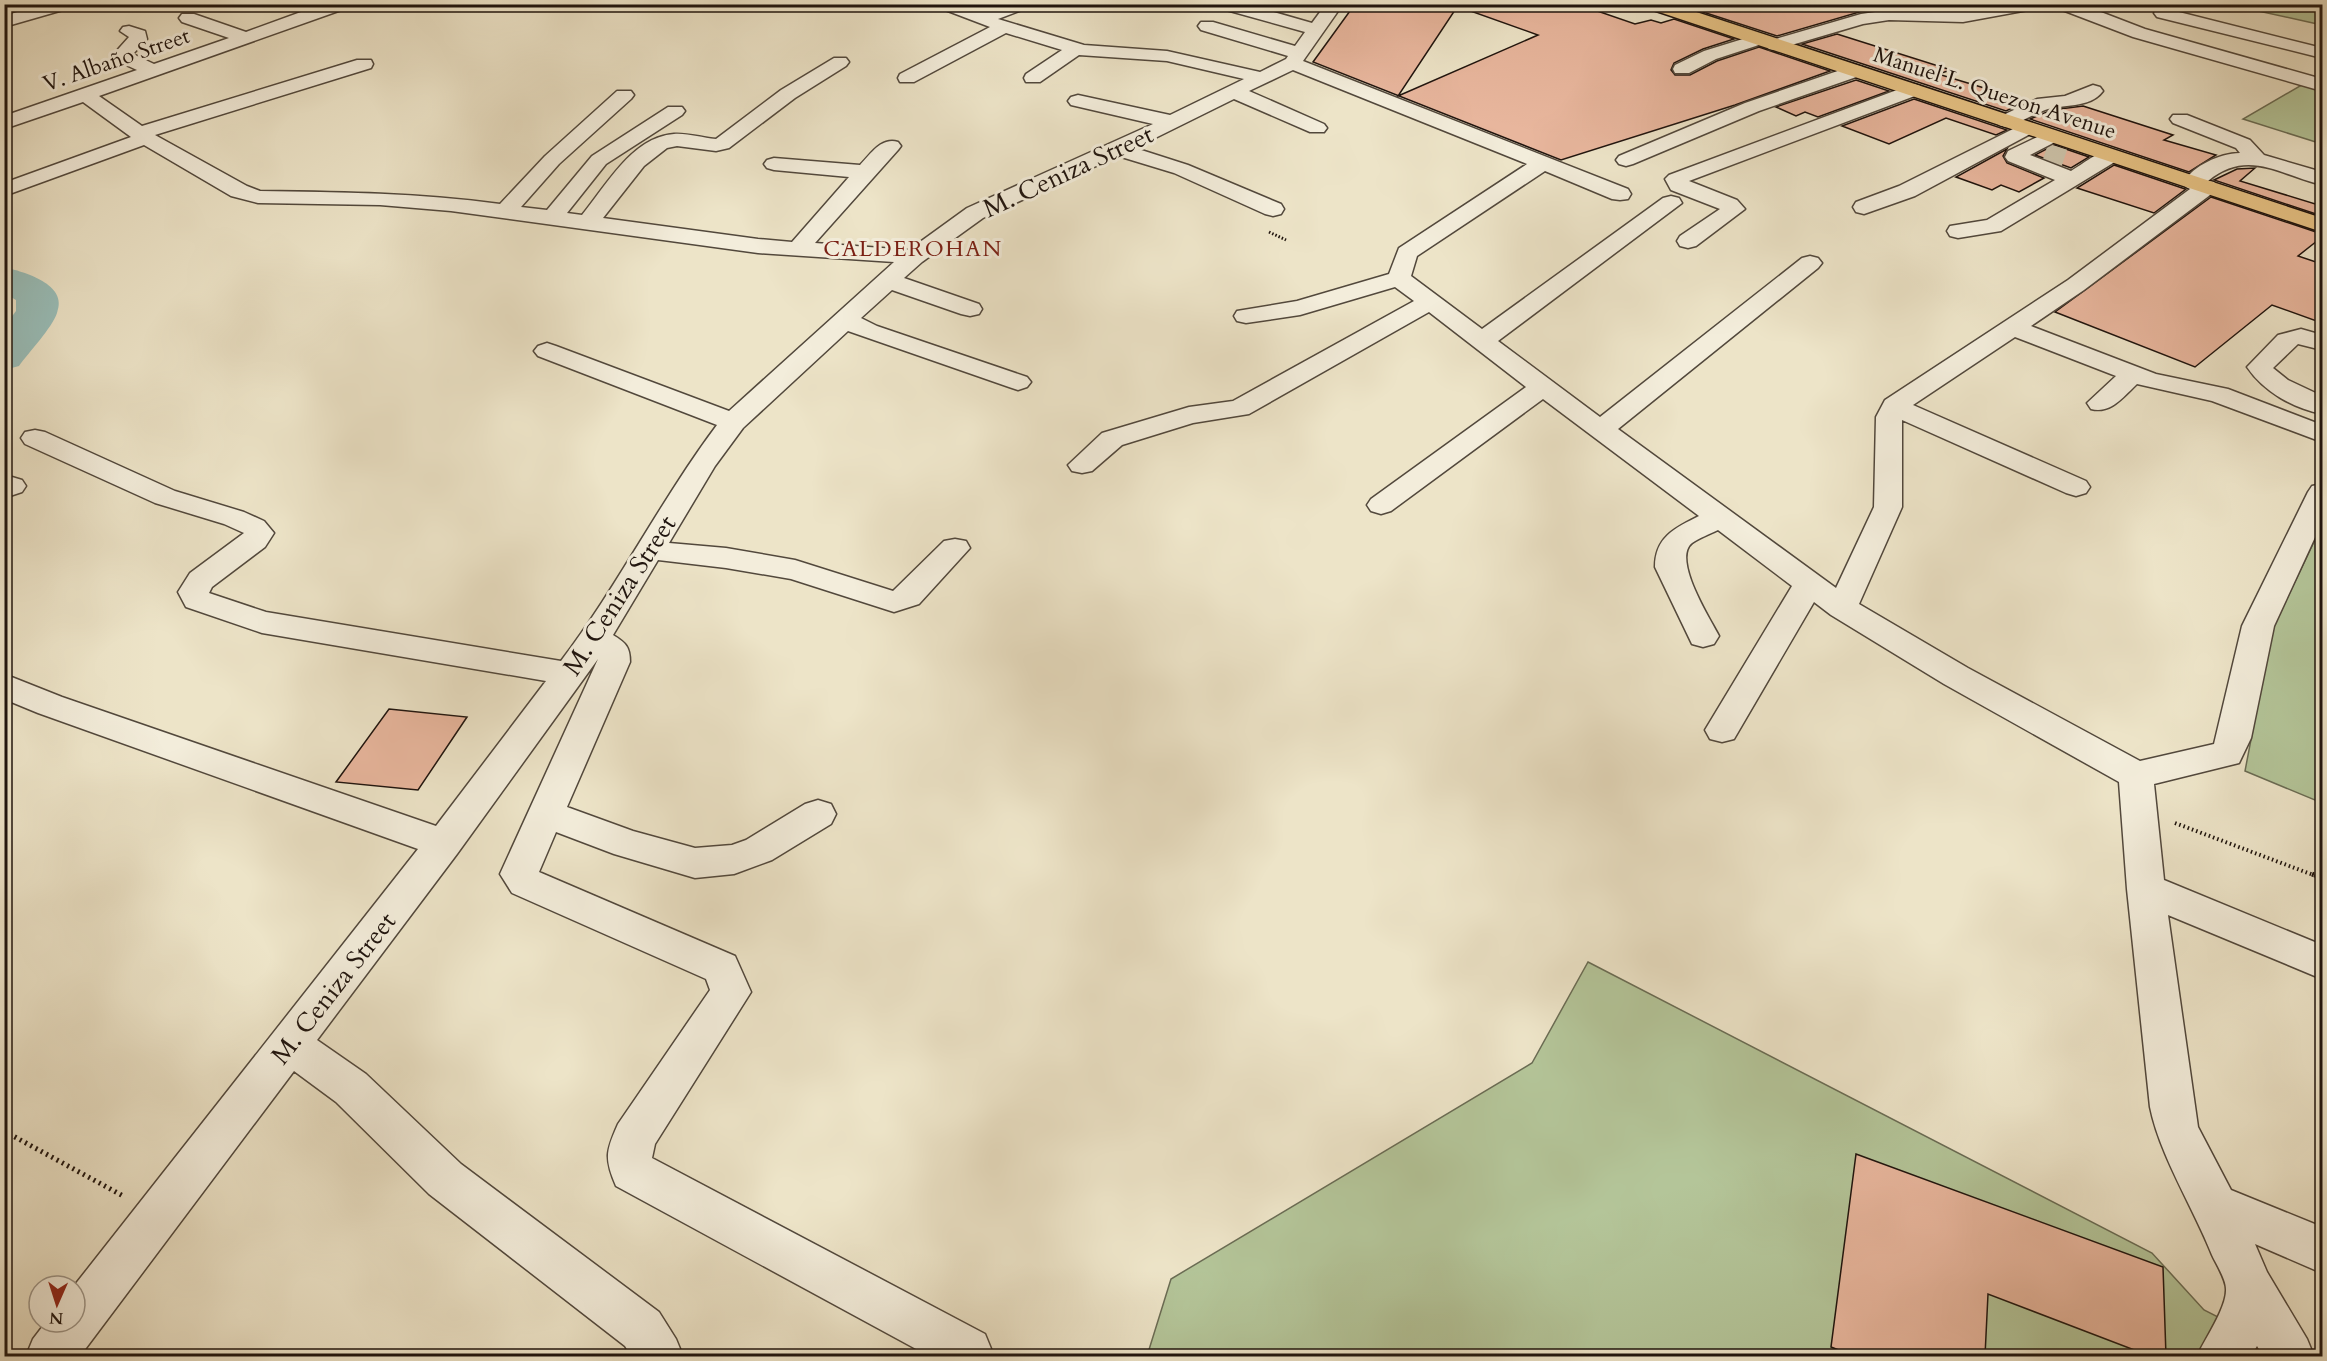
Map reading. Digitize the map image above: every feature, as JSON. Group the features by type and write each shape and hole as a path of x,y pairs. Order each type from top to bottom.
{"main road":[{"name":"Manuel L. Quezon Avenue","path":"1653,4 2006,121 2038,141 2112,156 2322,225"}],"street":[{"path":"4,22 64,4"},
{"path":"946,4 1004,27 1074,47 1167,56 1263,78"},
{"path":"981,19 1021,4"},
{"path":"1225,4 1317,30"},
{"name":"M. Ceniza Street","path":"52,1354 444,844 595,639 702,464 733,422 914,257 975,213 1118,149 1263,78 1296,58 1335,4"},
{"path":"1682,69 1710,56 1775,45 1861,19 1889,15 1963,17 2034,4"},
{"path":"2063,4 2139,33 2322,85"},
{"path":"333,7 355,19"},
{"name":"V. Albaño Street","path":"6,121 333,7"},
{"path":"2163,13 2322,55"},
{"path":"188,18 248,38"},
{"path":"2202,25 2322,55"},
{"path":"1207,26 1296,58 1542,164 1620,194"},
{"path":"908,78 1004,27"},
{"path":"129,31 138,34 138,39 121,56 155,70"},
{"path":"1033,78 1074,47 1101,32"},
{"path":"1775,45 1800,44 1840,32 1866,34"},
{"path":"588,222 645,153 673,140 711,145 722,144 788,94 840,62"},
{"path":"4,190 144,136 364,64"},
{"path":"1626,159 1752,107 1856,71"},
{"path":"1688,241 1730,214 1734,209 1679,185 1676,179 1913,90"},
{"path":"2006,121 2044,103 2068,102 2093,91"},
{"path":"1235,92 1317,128"},
{"path":"86,95 144,136 239,191 258,197 451,204 797,250 914,257"},
{"path":"505,212 552,160 624,95"},
{"path":"1078,101 1173,122"},
{"path":"552,218 599,160 675,111"},
{"path":"2180,119 2243,144 2258,160"},
{"path":"2038,141 2014,155 2015,157 2078,170"},
{"path":"1864,207 2038,141"},
{"path":"797,250 891,146"},
{"path":"1118,149 1181,169 1273,210"},
{"path":"1958,231 1993,226 2078,170 2112,156"},
{"path":"1842,608 1888,507 1889,417 1894,406 2076,285 2200,185 2217,164 2226,161 2258,160 2322,179"},
{"path":"1399,278 1407,253 1542,164"},
{"path":"774,165 866,172"},
{"path":"1482,341 1671,203"},
{"path":"1600,430 1810,263"},
{"path":"1399,278 1600,430 1842,608 1956,676 2137,792"},
{"path":"1246,316 1300,308 1399,278"},
{"path":"889,281 970,309"},
{"path":"1082,465 1112,439 1123,435 1189,415 1240,408 1430,302"},
{"path":"845,320 868,331 1018,382"},
{"path":"2014,328 2149,380 2219,395 2322,434"},
{"path":"2322,343 2298,334 2290,338 2259,367 2265,377 2322,406"},
{"path":"547,351 733,422"},
{"path":"2100,404 2134,374"},
{"path":"1381,505 1543,387"},
{"path":"1894,406 2076,487"},
{"path":"35,438 117,473 165,497 217,512 254,527 259,533 255,540 201,580 193,592 197,600 262,622 569,674"},
{"path":"2137,792 2227,754 2234,738 2258,626 2322,492"},
{"path":"1703,636 1670,567 1670,553 1681,537 1719,518"},
{"path":"650,550 726,558 795,570 894,602 908,597 955,548"},
{"path":"1722,730 1809,584"},
{"path":"595,639 614,650 614,662 519,874 525,882 721,968 731,992 634,1138 629,1162 632,1171 968,1351 970,1356"},
{"path":"4,684 50,705 444,844"},
{"path":"2137,792 2146,889 2177,1131 2215,1205 2250,1289 2290,1356"},
{"path":"546,814 627,844 695,863 734,859 759,850 818,814"},
{"path":"2146,889 2322,962"},
{"path":"290,1044 351,1088 445,1179 642,1329 659,1356"},
{"path":"2215,1205 2322,1250"},
{"path":"2222,1356 2236,1337 2250,1289"}],"path":[{"path":"2137,792 2322,878"},
{"path":"4,1131 158,1215"}],"green space":[{"path":"2231,5 2322,5 2322,25"},
{"path":"2305,83 2322,88 2322,144 2243,119"},
{"path":"2322,525 2322,803 2245,771 2272,630"},
{"path":"1588,962 2152,1253 2204,1310 2273,1345 2261,1356 1147,1356 1171,1279 1532,1063"}],"building":[{"path":"1355,4 1459,4 1398,96 1313,62"},
{"path":"1462,4 1577,4 1635,24 1651,20 1661,23 1674,19 1734,39 1703,49 1674,63 1671,70 1675,75 1690,75 1717,61 1759,47 1830,71 1735,105 1561,160 1398,96 1538,35 1462,8"},
{"path":"1730,4 1863,4 1863,11 1777,36 1703,12"},
{"path":"1837,34 1951,70 1938,74 2027,101 2006,111 1802,44"},
{"path":"1856,80 1889,91 1818,117 1805,112 1796,116 1776,107"},
{"path":"1914,99 2007,130 1996,135 1946,118 1889,144 1842,126"},
{"path":"2083,106 2173,135 2164,140 2216,155 2189,172 2030,119 2052,110"},
{"path":"2054,145 2089,157 2071,168 2035,155"},
{"path":"2007,149 2003,156 2007,163 2044,178 2019,192 2001,185 1992,190 1956,177"},
{"path":"2114,165 2186,189 2154,213 2077,188"},
{"path":"2255,168 2240,181 2322,206 2322,216 2214,180 2237,169"},
{"path":"2211,197 2322,234 2322,237 2298,256 2322,264 2322,323 2272,305 2195,367 2055,312"},
{"path":"389,709 467,717 418,790 336,782"},
{"path":"1856,1154 2163,1267 2166,1356 2150,1356 1988,1294 1985,1356 1854,1356 1831,1347"}],"waterway":[{"path":"4,279 28,288 37,298 37,312 4,357"}],"tunnel":[{"path":"2045,153 2069,161"}],"district":[{"name":"CALDEROHAN","path":"913,248"}]}
